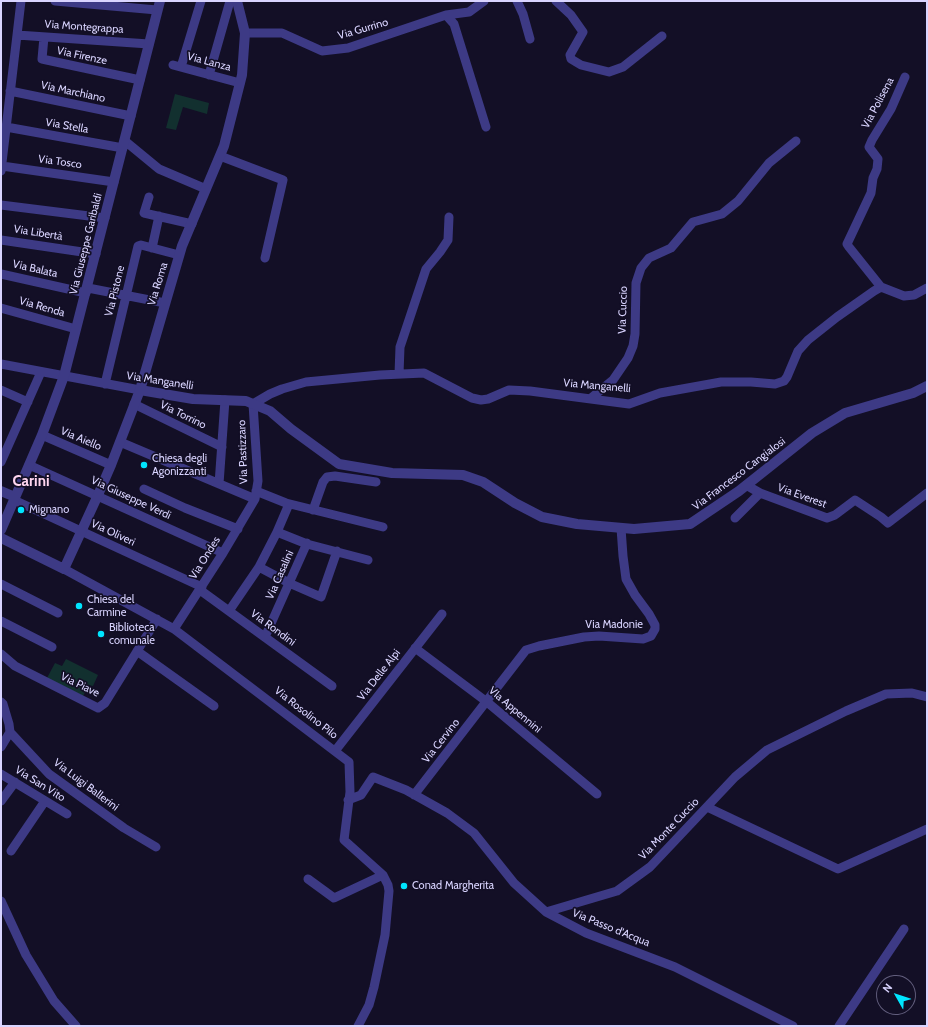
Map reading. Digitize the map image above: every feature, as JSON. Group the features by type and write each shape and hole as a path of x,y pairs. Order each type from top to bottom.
{"street":[{"path":"1,171 21,1"},
{"path":"55,1 159,6"},
{"name":"Via Lanza","path":"201,1 177,66 240,82"},
{"path":"209,75 230,1"},
{"name":"Via Roma","path":"64,569 111,465 140,390 180,255 224,146 240,82 245,33 236,1"},
{"name":"Via Gurrino","path":"245,33 282,33 322,51 348,48 446,15 469,12 484,1"},
{"path":"517,1 523,14 530,39"},
{"path":"556,1 571,15 584,32 570,55 571,60 581,65 609,72 623,67 662,36"},
{"name":"Via Giuseppe Garibaldi","path":"1,537 16,495 42,435 64,376 159,6"},
{"path":"446,15 454,24 486,126"},
{"name":"Via Montegrappa","path":"17,35 149,44"},
{"name":"Via Firenze","path":"44,36 42,59 140,80"},
{"name":"Via Polisena","path":"881,287 848,244 871,193 873,178 877,169 877,156 869,147 891,109 905,77"},
{"name":"Via Marchiano","path":"10,91 131,116"},
{"name":"Via Stella","path":"6,127 124,144"},
{"name":"Via Cuccio","path":"590,399 613,380 628,358 633,346 635,334 636,283 641,268 649,258 671,248 693,222 722,214 738,201 769,163 796,141"},
{"path":"124,144 159,169 206,189"},
{"path":"220,156 283,180 265,258"},
{"name":"Via Tosco","path":"2,166 114,182"},
{"path":"149,197 144,213 192,224"},
{"path":"1,206 105,218"},
{"path":"152,248 159,216"},
{"path":"399,374 400,347 426,269 448,240 449,217"},
{"name":"Via Libertà","path":"1,240 96,254"},
{"name":"Via Pistone","path":"105,384 138,246 141,245 180,255"},
{"name":"Via Balata","path":"1,274 87,290 165,302"},
{"path":"881,287 904,296 914,295 927,288"},
{"name":"Via Manganelli","path":"253,404 282,389 306,382 424,373 472,398 481,400 488,399 509,390 530,391 629,404 660,393 721,382 775,384 780,383 787,377 798,351 808,340 837,317 881,287"},
{"name":"Via Renda","path":"1,308 76,329"},
{"name":"Via Manganelli","path":"1,364 193,399 246,401 270,411"},
{"path":"1,462 42,372"},
{"name":"Via Francesco Cangialosi","path":"270,411 291,429 339,464 392,474 463,475 483,482 515,503 542,517 577,524 634,529 690,524 746,485 812,433 845,413 913,393 927,386"},
{"path":"1,390 28,402"},
{"path":"219,484 225,400"},
{"name":"Via Torrino","path":"134,404 222,447"},
{"name":"Via Pastizzaro","path":"253,404 258,481 256,495"},
{"name":"Via Aiello","path":"42,435 111,465"},
{"path":"120,442 219,484 289,504 383,527"},
{"name":"Via Giuseppe Verdi","path":"29,465 223,553"},
{"path":"313,510 323,482 327,477 335,476 376,482"},
{"name":"Via Everest","path":"746,485 760,493 827,518 835,515 855,500 888,523 927,493"},
{"path":"144,489 185,508 238,529"},
{"path":"1,491 16,495"},
{"path":"735,518 760,493"},
{"name":"Via Oliveri","path":"16,495 81,531 201,588"},
{"name":"Via Ondes","path":"174,629 238,529 256,495"},
{"path":"229,611 259,567 277,532 289,504"},
{"name":"Via Madonie","path":"487,702 526,650 584,637 599,636 643,639 651,636 655,630 655,625 650,614 626,579 621,528"},
{"path":"277,532 307,543 368,560"},
{"name":"Via Rosolino Pilo","path":"1,537 64,569 174,629 348,762 350,792 344,840 383,875"},
{"name":"Via Casalini","path":"265,637 307,543"},
{"path":"259,567 321,597 337,552"},
{"path":"1,584 58,613"},
{"name":"Via Rondini","path":"201,588 229,611 332,686"},
{"name":"Via Delle Alpi","path":"335,751 442,614"},
{"name":"Via Piave","path":"1,654 15,666 98,708 105,703 157,619"},
{"path":"1,621 52,647"},
{"name":"VIa Appennini","path":"415,648 487,702 597,794"},
{"path":"137,651 214,706"},
{"name":"Via Monte Cuccio","path":"546,912 617,891 650,867 735,777 767,750 846,711 886,694 912,693 927,697"},
{"name":"Via Cervino","path":"414,795 487,702"},
{"path":"1,747 10,732 2,703"},
{"name":"Via Luigi Ballerini","path":"10,732 49,774 118,824 156,847"},
{"name":"Via San Vito","path":"1,774 67,814"},
{"name":"Via Passo d'Acqua","path":"348,800 361,795 372,777 414,795 447,813 474,833 514,883 546,912 586,934 675,967 793,1026"},
{"path":"1,801 15,782"},
{"path":"11,851 45,801"},
{"path":"706,807 838,869 927,829"},
{"path":"308,879 334,898 383,875 388,884 389,892 385,935 374,988 369,1005 358,1026"},
{"path":"1,901 26,955 54,1001 76,1026"},
{"path":"839,1026 904,929"}],"green space":[{"path":"175,94 209,103 207,114 183,107 176,130 166,128"},
{"path":"66,659 98,675 93,686 89,685 83,696 47,678 55,663 62,666"}],"place":[{"name":"Chiesa degli Agonizzanti","path":"144,465"},
{"name":"Mignano","path":"21,510"},
{"name":"Chiesa del Carmine","path":"79,606"},
{"name":"Biblioteca comunale","path":"101,634"},
{"name":"Conad Margherita","path":"404,886"}],"district":[{"name":"Carini","path":"31,482"}]}
